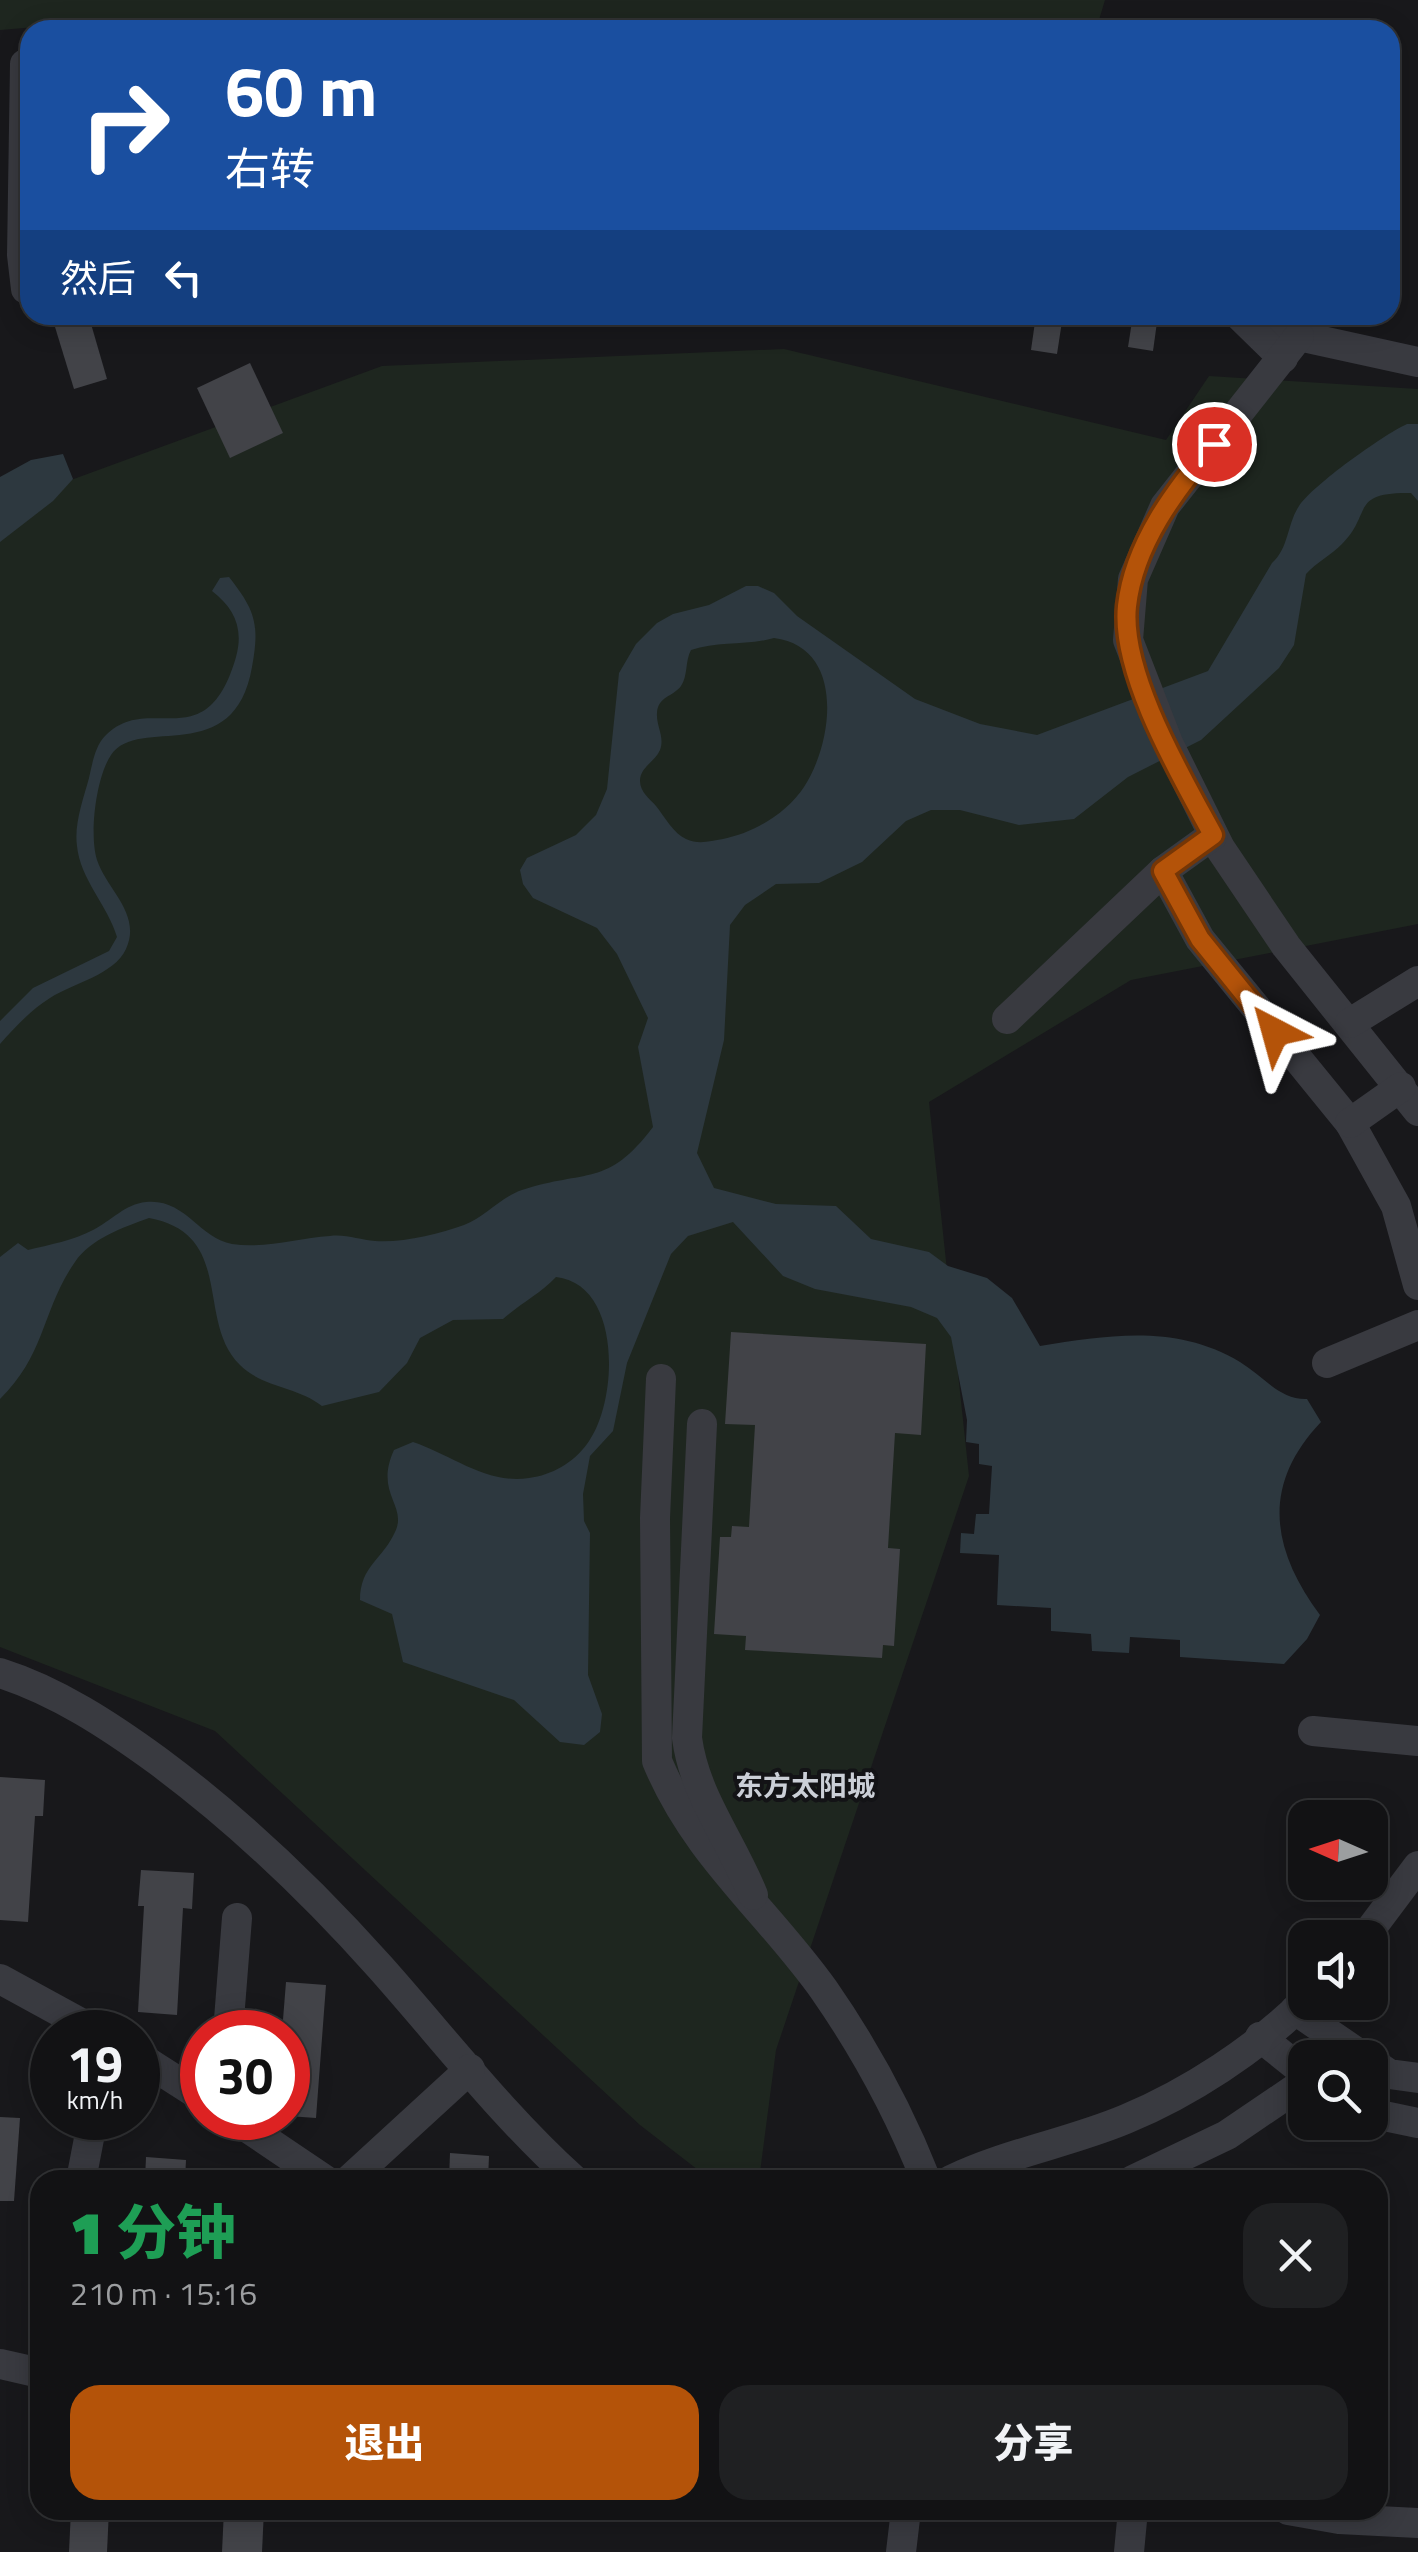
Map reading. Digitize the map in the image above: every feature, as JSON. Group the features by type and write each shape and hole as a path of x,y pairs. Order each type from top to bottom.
{"street":[{"path":"18,64 20,159"},
{"path":"1261,325 1287,336 1418,362"},
{"path":"1287,336 1166,506 1133,579 1127,607 1128,640 1141,683 1213,835 1286,946 1410,1099 1350,1123"},
{"path":"1007,1019 1163,871 1213,835"},
{"path":"1163,871 1200,939 1350,1123 1396,1206 1418,1285"},
{"path":"1350,1024 1418,981"},
{"path":"1326,1364 1418,1326"},
{"path":"661,1379 655,1537 657,1761 670,1793 716,1865 758,1907 824,1991 902,2119 922,2170"},
{"path":"702,1424 687,1738 692,1770 705,1804 740,1860 758,1907"},
{"path":"0,1673 32,1683 126,1737 228,1813 376,1962 563,2170"},
{"path":"1313,1731 1418,1740"},
{"path":"1378,1920 1418,1866"},
{"path":"230,2010 237,1918"},
{"path":"0,1979 57,2010"},
{"path":"999,2170 1125,2120 1178,2093 1288,2015"},
{"path":"1319,2020 1344,2040"},
{"path":"1260,2038 1288,2060"},
{"path":"361,2170 470,2069"},
{"path":"1388,2073 1418,2078"},
{"path":"1154,2170 1227,2135 1288,2094"},
{"path":"1388,2117 1418,2124"},
{"path":"83,2170 89,2140"},
{"path":"266,2140 310,2170"},
{"path":"0,2364 30,2369"},
{"path":"901,2552 905,2520"},
{"path":"1129,2552 1132,2520"},
{"path":"1339,2520 1418,2523"}],"shaded area":[{"path":"0,0 1105,0 1099,20 20,20 20,28 0,30"},
{"path":"784,349 1166,440 1209,376 1418,389 1418,924 1131,980 929,1102 969,1476 776,2050 760,2170 698,2170 640,2125 215,1731 0,1647 0,506 382,366"},
{"path":"1418,424 1418,501 1411,493 1392,494 1378,496 1365,506 1342,544 1306,574 1294,645 1279,668 1201,740 1128,777 1074,819 1019,825 960,810 931,810 906,821 862,862 819,883 776,884 745,905 730,925 724,1040 697,1153 714,1188 776,1204 836,1206 871,1239 929,1252 948,1266 987,1278 1012,1298 1040,1346 1117,1336 1167,1337 1216,1350 1288,1396 1307,1399 1321,1422 1289,1469 1281,1493 1280,1517 1291,1566 1320,1615 1307,1639 1284,1664 1180,1657 1180,1640 1130,1637 1129,1653 1092,1651 1091,1634 1051,1631 1051,1608 997,1605 999,1555 960,1553 961,1533 974,1534 976,1514 989,1514 992,1466 979,1464 979,1444 966,1442 967,1420 951,1337 937,1318 911,1307 815,1289 783,1276 733,1222 688,1236 671,1254 627,1363 613,1431 590,1456 583,1494 584,1521 590,1533 588,1675 602,1714 600,1732 584,1745 560,1742 514,1700 403,1662 392,1614 360,1600 364,1579 398,1523 388,1478 394,1450 413,1442 484,1473 513,1479 554,1471 587,1444 605,1401 608,1347 593,1300 578,1284 556,1277 503,1319 453,1320 420,1338 407,1363 379,1392 322,1406 249,1373 240,1365 219,1326 204,1260 194,1242 176,1227 149,1218 108,1235 81,1254 64,1280 26,1365 0,1399 0,1257 18,1243 28,1250 70,1239 146,1202 171,1206 210,1234 232,1244 336,1236 375,1241 408,1239 464,1225 522,1190 594,1174 622,1160 637,1146 653,1127 638,1047 648,1018 617,954 597,928 533,898 523,884 520,870 527,858 576,835 596,815 607,789 619,673 636,644 657,623 673,614 709,605 746,586 758,586 774,593 797,616 915,699 980,724 1037,735 1208,671 1282,550 1299,506 1333,474 1396,430","holes":["774,638 797,645 813,659 823,677 827,699 822,746 804,787 779,813 746,832 704,842 682,837 646,795 640,781 661,745 658,707 681,686 691,650"]},
{"path":"63,454 73,479 53,501 0,542 0,477 31,460"},
{"path":"229,577 245,599 255,628 252,667 242,699 226,718 207,729 124,744 111,755 101,777 94,822 95,849 130,925 126,949 103,972 43,1003 0,1044 0,1021 33,988 109,951 117,937 83,870 77,846 78,821 94,756 105,736 122,724 193,716 209,707 224,688 236,657 238,628 226,604 212,591 220,578"}],"building":[{"path":"91,325 107,379 74,389 55,327"},
{"path":"1035,325 1061,325 1057,354 1031,350"},
{"path":"1131,325 1157,325 1153,351 1128,347"},
{"path":"250,363 283,433 230,458 197,388"},
{"path":"731,1332 926,1344 921,1435 895,1433 888,1548 900,1549 894,1646 883,1645 882,1658 745,1650 746,1636 714,1634 720,1537 731,1537 732,1526 749,1527 755,1425 725,1424"},
{"path":"0,1777 45,1780 43,1816 35,1816 28,1922 0,1920"},
{"path":"141,1870 194,1873 192,1909 183,1908 177,2015 138,2010 144,1906 138,1906"},
{"path":"286,1982 326,1985 316,2118 310,2118 310,2010 284,2010"},
{"path":"0,2117 20,2118 14,2201 0,2201"},
{"path":"450,2153 489,2156 488,2170 449,2170"},
{"path":"146,2157 186,2160 186,2170 145,2170"},
{"path":"71,2520 109,2520 107,2552 69,2552"},
{"path":"224,2520 264,2520 262,2552 222,2552"}],"district":[{"name":"东方太阳城","path":"805,1785"}],"route":[{"path":"1214,444 1166,506 1149,540 1133,579 1127,607 1128,640 1154,713 1213,835 1163,871 1200,939 1275,1032"}]}
